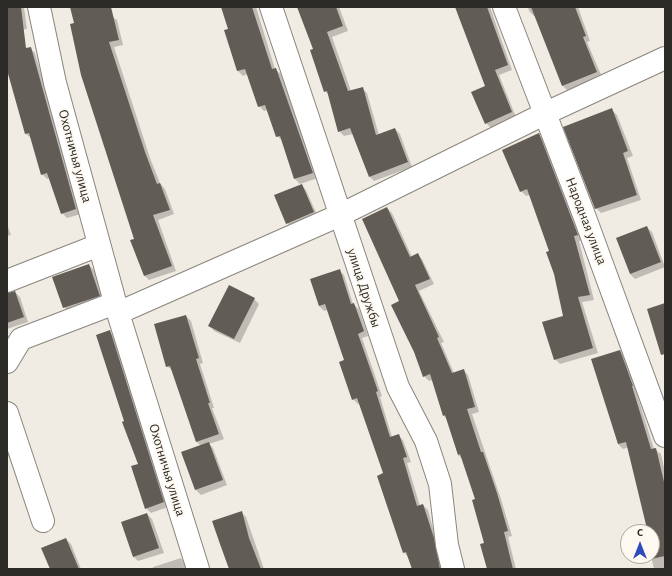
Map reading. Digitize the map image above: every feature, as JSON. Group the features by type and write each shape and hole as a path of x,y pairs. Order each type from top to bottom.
{"street":[{"name":"Охотничья улица","path":"39,7 55,83 116,308 198,569"},
{"name":"улица Дружбы","path":"271,7 398,387 426,440 440,484 447,544 453,569"},
{"name":"Народная улица","path":"504,7 584,215 665,436"},
{"path":"7,362 21,339 116,308 340,215 544,114 665,58"},
{"path":"7,281 99,245"},
{"path":"7,413 43,521"}],"building":[{"path":"7,7 21,7 26,48 31,47 76,209 61,214 47,173 41,175 29,133 25,134 7,70"},
{"path":"70,7 111,7 119,40 109,42 145,152 157,184 160,183 170,210 153,215 172,266 144,276 130,240 134,239 81,75 70,24 74,23"},
{"path":"221,7 252,7 272,69 276,68 313,173 294,179 280,136 276,137 265,105 258,107 245,69 237,71 224,30 228,29"},
{"path":"297,7 336,7 343,26 327,32 348,91 363,87 376,135 395,128 408,162 369,177 350,128 338,132 327,91 324,92 310,50 313,49"},
{"path":"455,7 487,7 508,65 495,70 512,112 485,124 471,92 485,86"},
{"path":"531,7 575,7 586,36 583,37 597,72 562,86"},
{"path":"612,108 628,151 623,153 637,195 595,209 563,127"},
{"path":"539,133 578,235 574,236 590,295 578,297 593,348 554,360 542,322 563,316 554,274 546,252 549,251 527,189 520,192 502,150"},
{"path":"302,184 314,212 286,224 274,195"},
{"path":"387,207 410,257 418,253 430,279 415,285 439,337 437,338 452,373 464,369 475,407 467,409 481,452 483,452 497,493 508,531 504,532 513,569 487,569 480,544 484,543 472,500 475,499 460,454 458,455 445,415 443,416 430,374 423,377 414,352 391,305 399,301 362,219"},
{"path":"647,226 661,262 630,274 616,238"},
{"path":"89,264 100,296 63,308 52,277"},
{"path":"340,269 351,304 354,303 364,331 358,334 378,391 376,392 390,437 399,434 407,457 403,458 417,506 423,504 434,538 440,569 412,569 406,552 403,553 377,476 383,473 357,398 352,400 339,362 344,360 325,304 319,306 310,279"},
{"path":"229,285 255,298 234,339 208,326"},
{"path":"15,291 24,317 7,323 7,293"},
{"path":"665,303 665,354 661,355 647,309"},
{"path":"186,315 199,358 196,359 210,403 208,403 219,434 196,442 170,366 166,367 154,324"},
{"path":"110,330 164,502 145,509 131,466 138,464 122,422 124,421 96,335"},
{"path":"620,350 633,386 651,449 656,448 665,486 665,556 660,557 660,524 646,524 626,442 618,444 591,359"},
{"path":"209,442 223,480 195,490 181,452"},
{"path":"242,511 249,538 261,569 229,569 212,521"},
{"path":"147,513 159,548 133,557 121,522"},
{"path":"66,538 79,569 50,569 41,548"}]}
